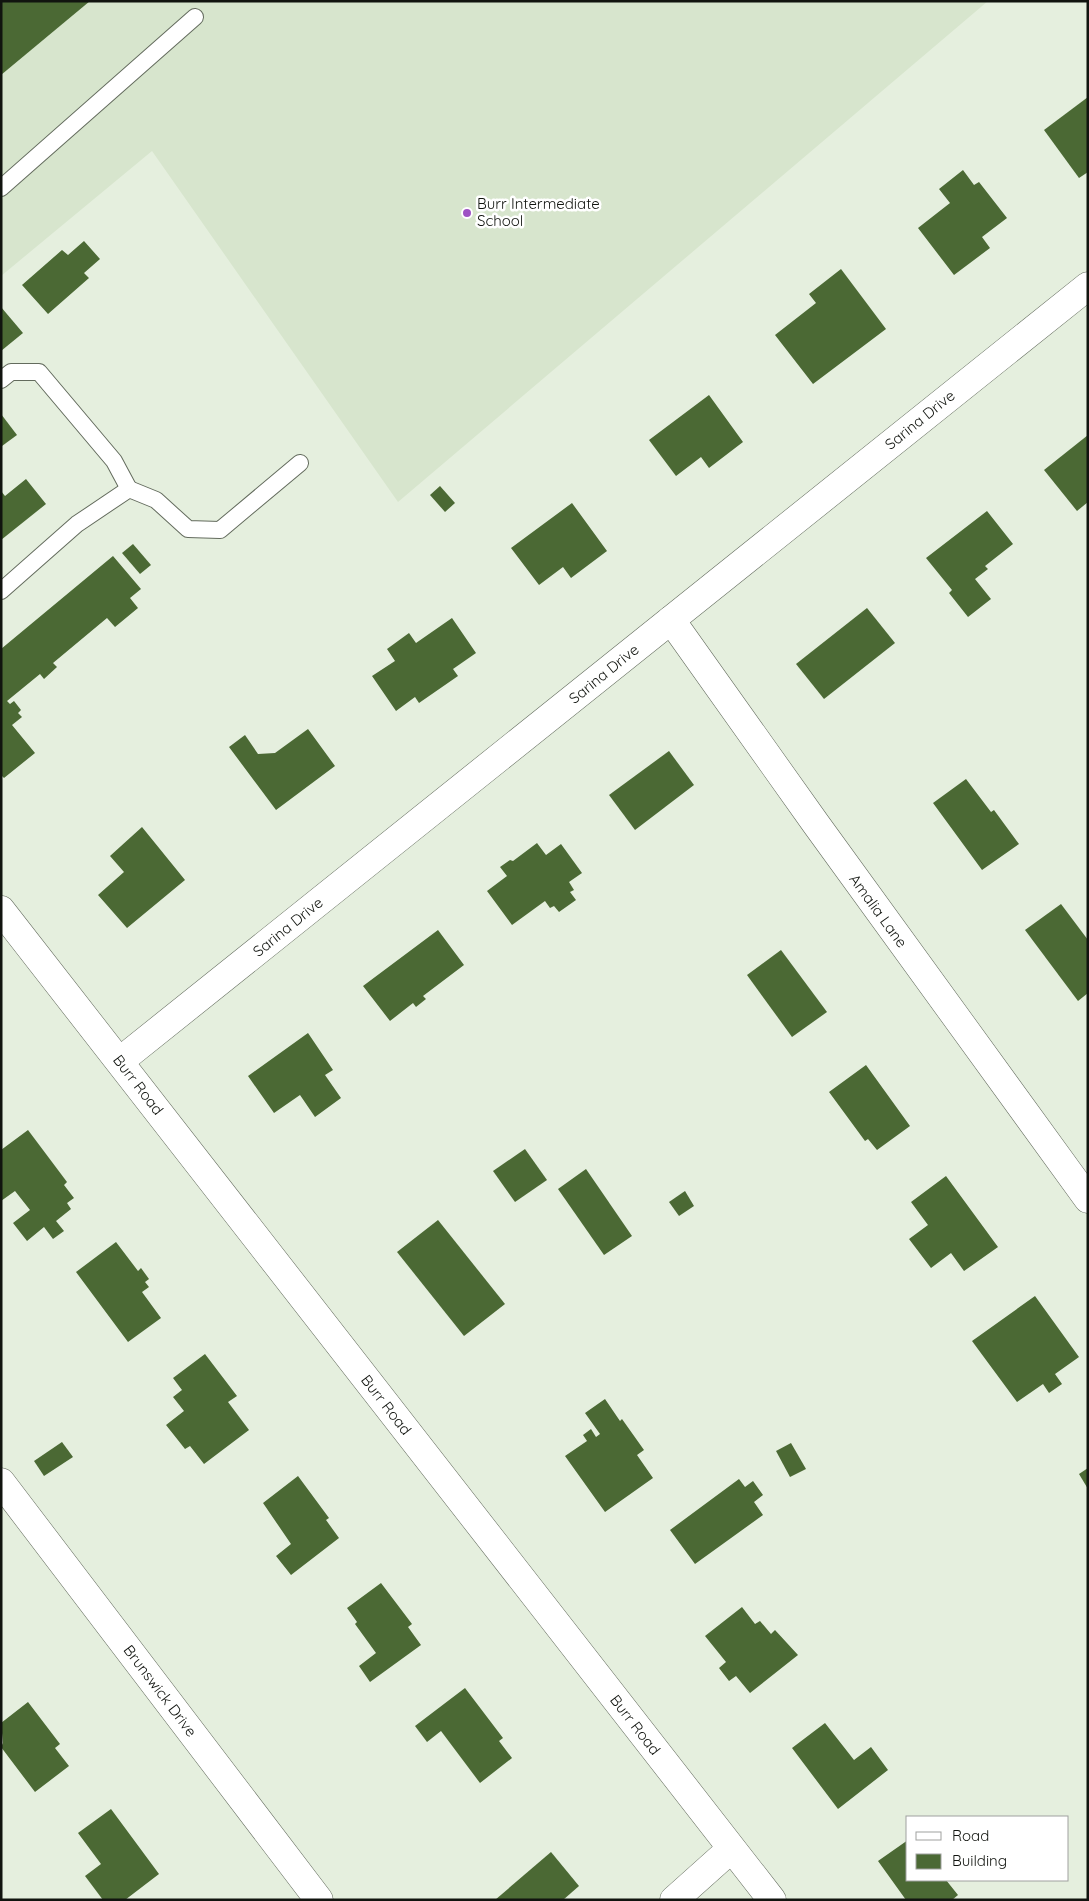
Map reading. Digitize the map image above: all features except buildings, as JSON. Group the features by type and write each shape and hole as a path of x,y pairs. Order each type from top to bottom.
{"street":[{"name":"Sarina Drive","path":"120,1061 1088,286"},
{"name":"Amalia Lane","path":"671,620 816,824 1088,1199"},
{"name":"Burr Road","path":"1,910 772,1900"},
{"name":"Brunswick Drive","path":"1,1482 319,1900"},
{"path":"674,1900 731,1849"}],"lane":[{"path":"1,188 195,17"},
{"path":"1,380 11,372 39,372 114,462 129,489 156,500 188,529 220,530 300,463"},
{"path":"1,591 77,524 129,489"}],"shaded area":[{"name":"Burr Intermediate School","path":"1,1 988,1 398,502 152,151 1,276"}],"place":[{"name":"Burr Intermediate School","path":"467,213"}]}
